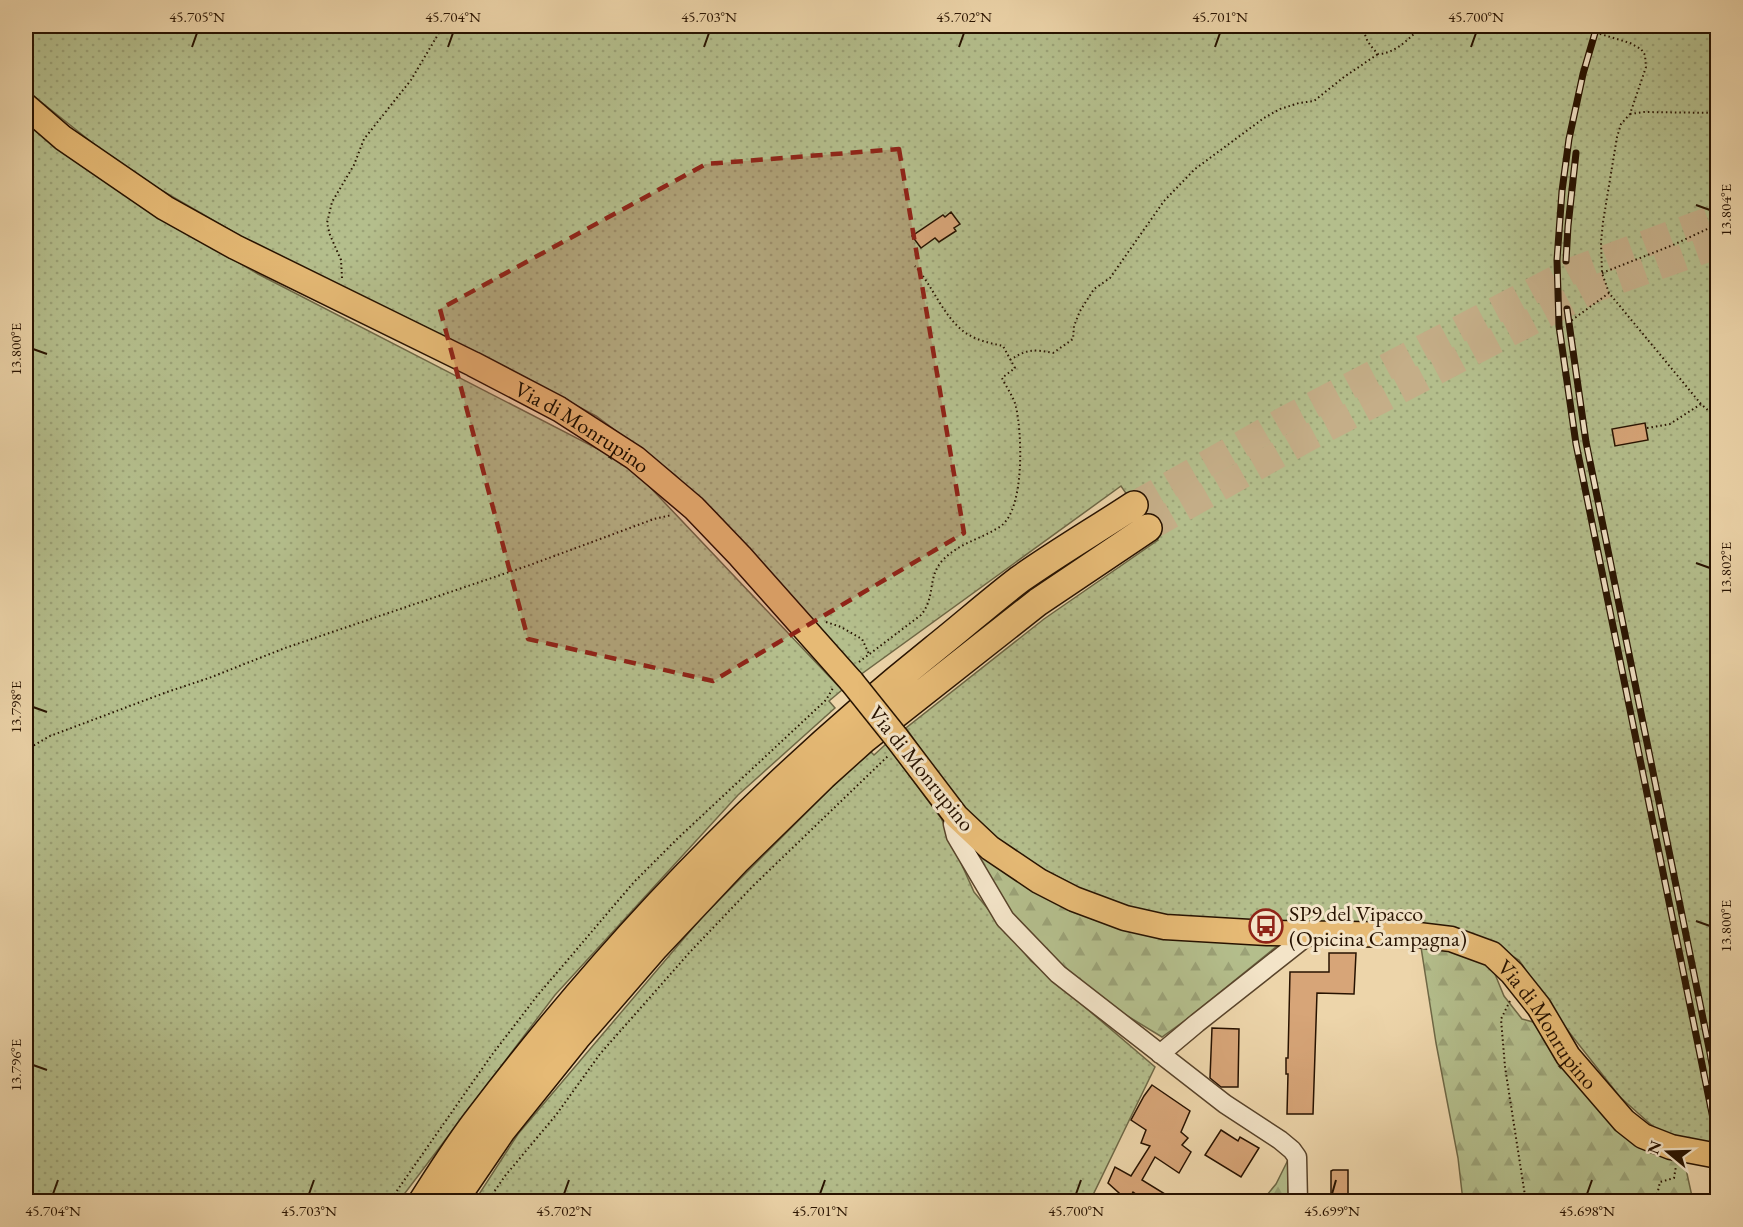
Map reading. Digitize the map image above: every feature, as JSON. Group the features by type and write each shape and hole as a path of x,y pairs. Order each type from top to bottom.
{"highway":[{"path":"422,1202 477,1120 550,1028 628,937 714,846 807,757 885,688 1020,580 1134,505"},
{"path":"453,1202 502,1130 576,1038 655,947 815,784 863,740 1038,602 1148,528"}],"main road":[{"name":"Via di Monrupino","path":"26,106 63,138 165,208 344,302 473,364 559,409 635,458 694,508 740,556 844,672 956,816 990,848 1023,872 1074,899 1125,918 1166,927 1267,933 1418,934 1451,939 1492,954 1520,982 1539,1007 1568,1056 1624,1121 1643,1136 1680,1149 1718,1156"}],"street":[{"path":"956,816 953,824 956,836 1005,919 1058,974 1225,1104 1292,1150 1297,1157 1298,1202"},
{"path":"1160,1054 1311,933"}],"path":[{"path":"344,302 341,260 327,222 332,202 354,165 364,139 411,80 443,26"},
{"path":"1365,26 1364,30 1371,47 1378,54"},
{"path":"1010,360 1022,352 1034,350 1053,353 1073,339 1074,326 1080,311 1094,289 1110,279 1164,201 1195,169 1264,118 1299,102 1314,101 1378,54 1386,54 1411,37 1422,26"},
{"path":"1574,26 1630,43 1641,49 1645,55 1646,67 1631,104 1630,114 1621,124 1617,137 1603,222 1602,273 1608,293 1701,404 1718,419"},
{"path":"1630,114 1644,112 1718,113"},
{"path":"1602,273 1673,245 1718,224"},
{"path":"389,1202 491,1056 537,996 634,882 825,700 844,672 921,615 929,605 932,582 937,567 945,558 963,544 1003,524 1012,510 1020,469 1016,405 1002,378 1015,368 1003,346 973,338 957,326 926,277 915,266"},
{"path":"1568,323 1608,293"},
{"path":"1647,428 1670,424 1701,404"},
{"path":"26,750 50,736 285,648 531,565 654,519 694,508"},
{"path":"792,614 818,619 841,627 862,639 869,654"},
{"path":"487,1202 556,1115 600,1054 683,959 899,741"},
{"path":"1520,982 1501,1019 1505,1067 1526,1202"},
{"path":"1646,1202 1657,1195 1660,1182 1674,1178 1680,1149"}],"highlighted area":[{"path":"899,149 964,533 713,681 528,639 440,309 706,164"}],"green space":[{"path":"26,26 1605,26 1618,31 1620,26 1717,26 1717,1144 1698,1142 1657,1130 1620,1097 1558,1018 1519,960 1483,939 1166,920 1095,896 1018,856 959,805 906,728 1044,619 1158,540 1121,486 860,675 675,475 596,416 442,335 258,246 128,171 26,90"},
{"path":"26,115 136,202 258,274 629,465 842,690 829,701 835,708 738,795 555,995 399,1201 26,1201"},
{"path":"886,744 941,818 974,892 1031,961 1155,1067 1093,1195 1103,1201 474,1202 518,1134 702,917 869,750 874,755"},
{"path":"968,846 1077,905 1287,938 1162,1037 1093,995 1008,919"},
{"path":"1421,947 1461,951 1490,962 1504,996 1522,1019 1533,1022 1562,1063 1684,1160 1693,1201 1463,1201 1458,1158 1436,1043"},
{"path":"1288,1160 1288,1201 1262,1201 1276,1184"}],"building":[{"path":"951,212 960,224 954,228 956,231 939,242 935,238 921,248 912,236"},
{"path":"1645,423 1648,440 1615,446 1612,429"},
{"path":"1329,953 1356,953 1354,994 1317,993 1313,1114 1287,1114 1286,1058 1288,1058 1290,972 1329,972"},
{"path":"1212,1028 1239,1029 1238,1087 1221,1087 1210,1078"},
{"path":"1152,1085 1190,1111 1181,1132 1188,1138 1182,1145 1191,1152 1179,1173 1155,1157 1142,1180 1178,1202 1147,1202 1133,1192 1128,1201 1108,1183 1115,1167 1131,1176 1150,1146 1141,1143 1146,1130 1131,1120"},
{"path":"1221,1130 1238,1141 1240,1137 1259,1148 1241,1177 1205,1155"},
{"path":"1348,1170 1348,1198 1331,1198 1331,1171"}],"tunnel":[{"path":"1134,505 1286,419 1569,272 1718,217"},
{"path":"1148,528 1306,439 1594,289 1718,245"}],"railway":[{"path":"1597,26 1583,74 1569,139 1562,191 1557,260 1559,326 1576,444 1718,1143"},
{"path":"1566,261 1576,153"},
{"path":"1567,309 1586,442 1718,1098"}],"place":[{"name":"SP9 del Vipacco (Opicina Campagna)","path":"1266,926"}]}
